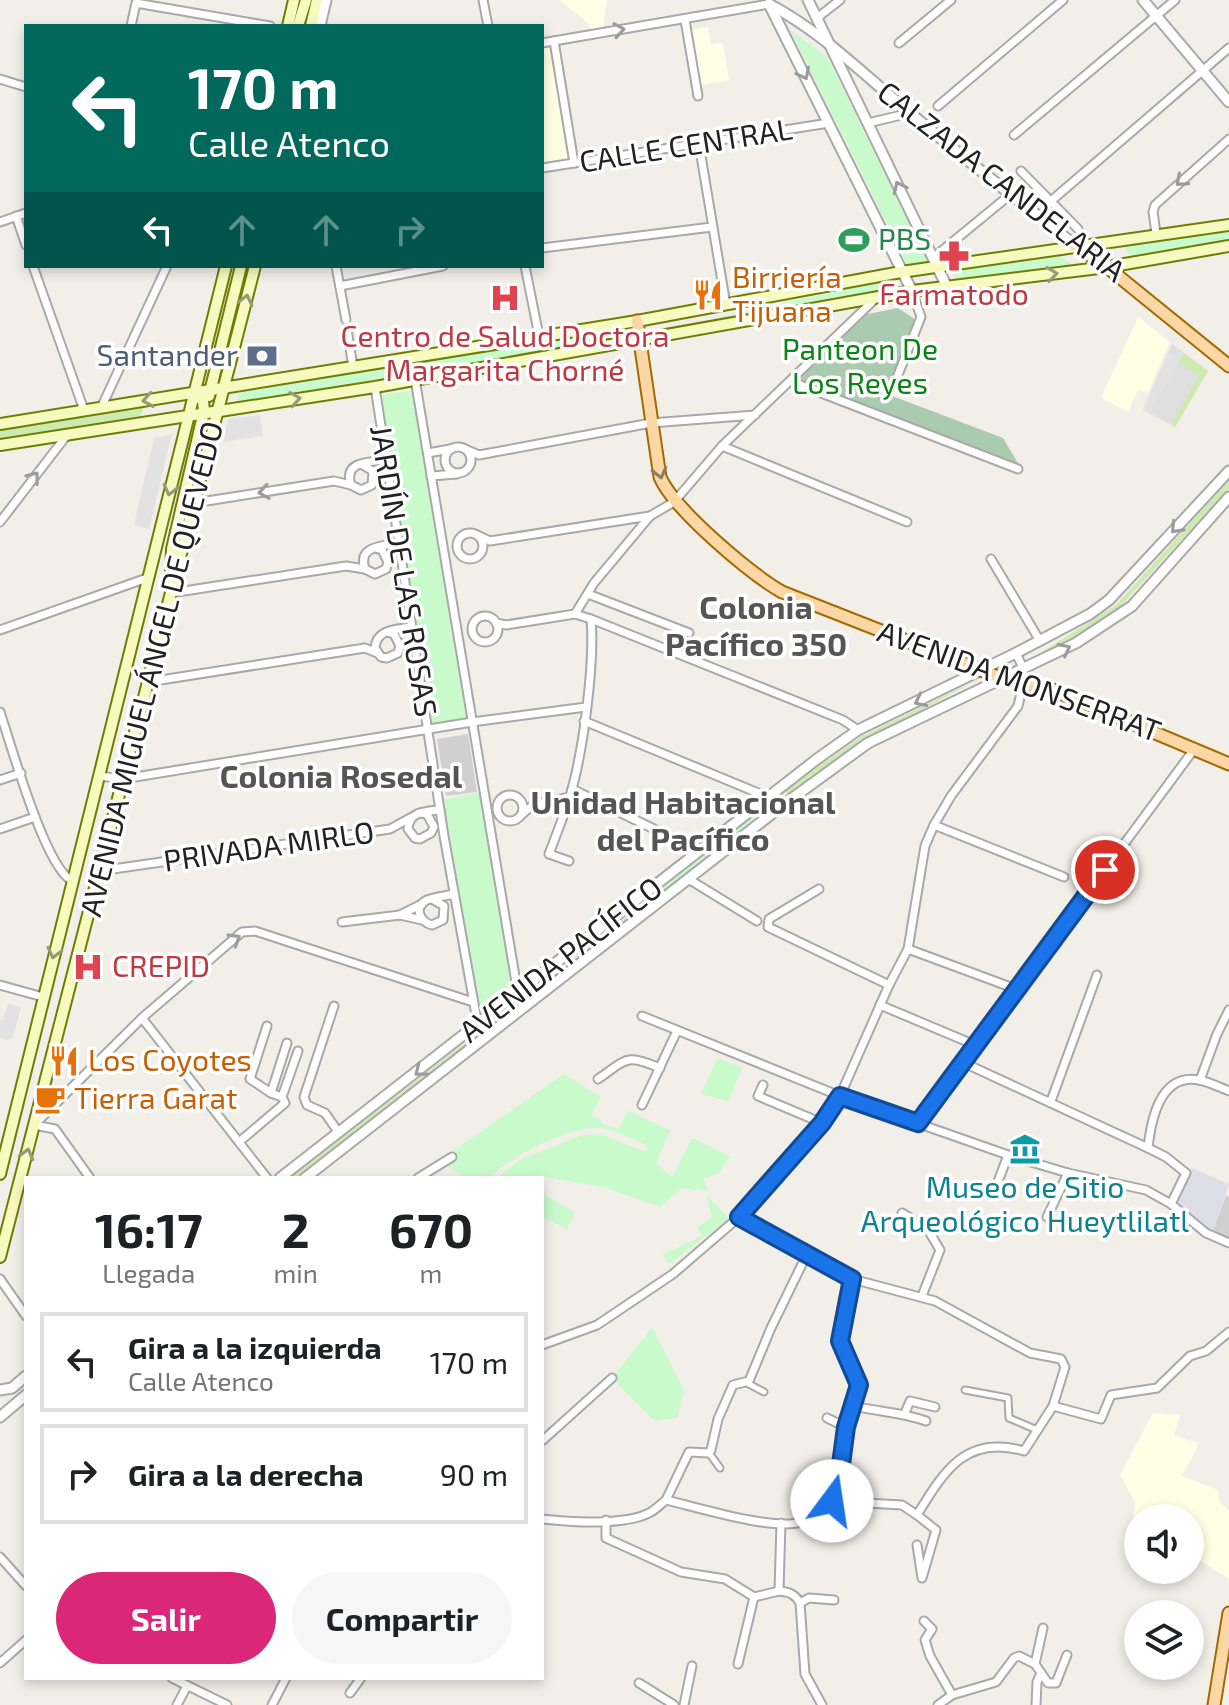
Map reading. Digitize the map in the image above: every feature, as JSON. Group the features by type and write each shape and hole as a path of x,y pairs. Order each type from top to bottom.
{"main road":[{"path":"288,24 294,0"},
{"path":"299,24 306,0"},
{"path":"311,24 317,0"},
{"path":"0,424 637,321 901,272 934,262 1229,225"},
{"name":"CALZADA CANDELARIA","path":"1076,246 1107,267 1229,366"},
{"path":"0,445 375,387 912,291 1107,267 1229,246"},
{"name":"AVENIDA MIGUEL ÁNGEL DE QUEVEDO","path":"0,1174 225,268"},
{"path":"218,411 209,400 208,390 240,268"},
{"name":"AVENIDA MIGUEL ÁNGEL DE QUEVEDO","path":"0,1257 254,268"},
{"name":"AVENIDA MONSERRAT","path":"637,321 660,477 674,502 765,582 782,592 1001,678 1053,690 1229,764"},
{"path":"171,593 171,554 204,413 203,401 194,392"},
{"path":"1214,1705 1229,1613"}],"street":[{"path":"320,24 326,0"},
{"path":"483,0 488,24"},
{"path":"808,0 947,287"},
{"path":"817,18 840,0"},
{"path":"899,43 951,0"},
{"path":"938,106 1063,0"},
{"path":"1143,0 1229,102"},
{"path":"1014,135 1175,0"},
{"path":"544,43 685,20 768,2 912,291 921,317 894,385"},
{"name":"CALZADA CANDELARIA","path":"768,2 826,41 910,113 1076,246"},
{"path":"131,24 136,3 258,24"},
{"path":"685,20 698,96"},
{"path":"554,41 574,163"},
{"path":"1051,201 1229,48"},
{"path":"0,79 24,86"},
{"path":"868,123 910,113"},
{"name":"CALLE CENTRAL","path":"544,168 829,123"},
{"path":"1156,233 1155,205 1229,139"},
{"path":"699,144 726,305"},
{"path":"1021,171 1078,229"},
{"path":"934,262 1011,194"},
{"path":"0,222 24,214"},
{"path":"16,216 24,239"},
{"path":"544,248 712,227"},
{"path":"34,268 84,410"},
{"path":"101,408 166,268"},
{"path":"336,268 353,367"},
{"path":"340,286 433,268"},
{"path":"525,268 539,336"},
{"path":"575,614 650,516 674,502 722,446 877,297"},
{"name":"JARDÍN DE LAS ROSAS","path":"415,379 518,994 527,1006"},
{"path":"790,381 1018,469"},
{"name":"JARDÍN DE LAS ROSAS","path":"375,387 444,836 478,1026 487,1037"},
{"path":"428,453 452,448 479,455 651,423 755,415"},
{"path":"0,522 69,433"},
{"path":"722,446 907,522"},
{"path":"452,448 445,457 445,463 458,474"},
{"path":"465,449 470,454 469,468"},
{"path":"431,476 458,474 469,468 479,455"},
{"path":"334,481 361,464 386,460"},
{"path":"361,464 373,471 375,478 367,489"},
{"path":"351,469 351,485"},
{"name":"AVENIDA PACÍFICO","path":"283,1176 858,730 1040,641 1109,600 1229,471"},
{"path":"194,503 334,481 355,489 390,485"},
{"name":"AVENIDA PACÍFICO","path":"308,1176 783,805 868,743 1076,643 1132,606 1229,497"},
{"path":"441,541 460,538 465,534 490,541 650,516"},
{"path":"477,535 483,547 481,554"},
{"path":"460,538 457,549 463,558"},
{"path":"445,562 463,558 470,560 481,554 490,541"},
{"path":"346,566 375,548 399,543"},
{"path":"375,548 382,550 388,562 380,573"},
{"path":"365,553 362,558 369,573 402,569"},
{"path":"991,559 1040,641"},
{"path":"171,593 346,566 365,569"},
{"path":"0,630 147,578"},
{"path":"588,594 689,633"},
{"path":"456,624 486,616 497,626 575,614 843,720 858,730"},
{"path":"569,861 549,854 571,793 584,721 591,619"},
{"path":"475,621 472,632 479,641"},
{"path":"459,644 491,641 497,626"},
{"path":"365,648 387,632 411,627"},
{"path":"387,632 399,639 400,646 393,657"},
{"path":"377,637 377,653"},
{"path":"148,682 365,648 381,657 415,653"},
{"path":"544,1344 597,1325 673,1274 739,1217 822,1123 840,1096 908,949 925,846 934,825 951,796 1018,706 1023,668 1016,653"},
{"path":"99,776 123,779 472,722 586,707"},
{"path":"0,712 35,817 58,867 71,880"},
{"path":"584,721 772,795 783,805"},
{"path":"1,751 12,747"},
{"path":"918,1123 1195,748"},
{"path":"0,780 21,773"},
{"path":"489,822 510,821 533,805 571,793 699,851"},
{"path":"486,802 511,795 533,805"},
{"path":"500,800 497,811 504,820"},
{"path":"521,802 521,815"},
{"path":"440,810 420,813 410,818 408,823 410,834 420,839 444,836"},
{"path":"420,813 427,814 434,827 426,838"},
{"path":"0,829 35,817"},
{"name":"PRIVADA MIRLO","path":"99,871 390,829 410,818"},
{"path":"934,825 1064,877"},
{"name":"PRIVADA MIRLO","path":"390,829 410,834"},
{"path":"1105,870 1123,880"},
{"path":"690,880 757,921"},
{"path":"819,889 769,919 768,927 889,985"},
{"path":"342,922 400,915 432,899 454,894"},
{"path":"432,899 444,906 445,913 437,924"},
{"path":"422,904 419,909 422,920"},
{"path":"400,915 422,920 426,924 459,920"},
{"path":"34,1125 142,1018 242,932 255,931 473,1002"},
{"path":"908,949 1016,989"},
{"path":"1051,1101 1097,975"},
{"path":"0,985 43,997"},
{"path":"880,1005 975,1045"},
{"path":"334,1006 304,1097 307,1105 325,1113 339,1133"},
{"path":"1200,1080 1229,1010"},
{"path":"642,1016 840,1096 1008,1155 1068,1173 1146,1190 1171,1204 1206,1233 1229,1243"},
{"path":"142,1018 265,1176"},
{"path":"267,1026 250,1079 282,1097"},
{"path":"642,1105 677,1031"},
{"path":"271,1093 287,1043"},
{"path":"239,1142 284,1105 282,1097 298,1051"},
{"path":"598,1079 627,1059 637,1058 660,1068"},
{"path":"962,1062 1148,1148 1185,1171 1171,1204"},
{"path":"1148,1148 1155,1108 1175,1084 1188,1079 1200,1080 1229,1091"},
{"path":"763,1085 758,1096 822,1123"},
{"path":"34,1125 55,1129 89,1176"},
{"path":"993,1195 1008,1155"},
{"path":"421,1176 452,1157"},
{"path":"1047,1217 1068,1173"},
{"path":"902,1213 931,1232 940,1250 922,1296"},
{"path":"739,1217 852,1279 922,1296 1030,1353 1061,1359 1065,1367 1053,1406 1024,1451 1002,1444 983,1447 950,1465 917,1515"},
{"path":"747,1383 807,1254"},
{"path":"0,1279 24,1313"},
{"path":"666,1500 731,1516 781,1523 800,1523 832,1501 840,1472 846,1427 859,1385 840,1341 852,1279"},
{"path":"1053,1406 1101,1419 1111,1395 1157,1388 1190,1356 1206,1351 1229,1332"},
{"path":"0,1390 12,1388 24,1378"},
{"path":"544,1439 612,1378"},
{"path":"709,1453 718,1419 733,1385 747,1383 764,1392"},
{"path":"965,1390 1008,1398 1009,1418 1037,1430"},
{"path":"0,1417 24,1397"},
{"path":"905,1413 910,1401 935,1407"},
{"path":"854,1406 882,1413 905,1413 926,1421"},
{"path":"827,1418 846,1427"},
{"path":"544,1519 606,1520 634,1518 651,1512 666,1500 689,1452 709,1453"},
{"path":"709,1453 720,1468"},
{"path":"832,1501 902,1505 936,1530 922,1578 917,1545"},
{"path":"606,1520 606,1538 681,1572 725,1579 754,1597 779,1591 797,1597 805,1674 822,1705"},
{"path":"779,1591 781,1523"},
{"path":"0,1557 24,1584"},
{"path":"738,1664 754,1597"},
{"path":"800,1603 809,1598 834,1600"},
{"path":"924,1621 932,1629 925,1640 930,1656 952,1695"},
{"path":"1035,1664 1043,1628"},
{"path":"0,1663 24,1642"},
{"path":"938,1705 952,1695 996,1682 1014,1658 1025,1657 1035,1664 1048,1683 1056,1683 1067,1655"},
{"path":"684,1705 692,1666"},
{"path":"1036,1705 1037,1682 1041,1673"},
{"path":"176,1680 227,1705"},
{"path":"272,1705 285,1680"},
{"path":"350,1693 360,1680"},
{"path":"639,1683 674,1705"},
{"path":"177,1705 187,1686"}],"shaded area":[{"path":"559,0 607,0 603,29 591,32 589,24"},
{"path":"708,27 711,44 723,43 729,80 700,85 691,30"},
{"path":"553,41 573,162 544,168 544,43"},
{"path":"1138,317 1170,342 1148,393 1138,390 1128,412 1101,398"},
{"path":"1172,344 1208,371 1175,427 1143,410"},
{"path":"1178,349 1184,353 1151,411 1171,425 1143,410 1168,352 1175,355"},
{"path":"260,415 263,436 223,442 228,419"},
{"path":"172,434 149,529 134,525 154,438"},
{"path":"468,734 477,792 446,796 437,739"},
{"path":"8,1004 21,1007 13,1038 6,1040 0,1038 0,1019 3,1020"},
{"path":"1191,1168 1229,1184 1212,1233 1174,1205"},
{"path":"1226,1195 1229,1197 1229,1241 1212,1233"},
{"path":"1153,1413 1180,1415 1174,1436 1199,1443 1182,1476 1218,1490 1219,1501 1229,1511 1229,1579 1204,1563 1204,1504 1135,1504 1120,1475"}],"green space":[{"path":"791,31 827,57 929,264 909,268"},
{"path":"1229,227 1229,241 1131,257 1123,245"},
{"path":"1057,254 1074,266 958,282 952,270"},
{"path":"890,280 893,289 709,319"},
{"name":"Panteon De Los Reyes","path":"898,308 916,320 887,394 1003,438 1019,465 795,381 863,315"},
{"path":"630,326 632,337 235,404 239,393"},
{"path":"1184,353 1208,371 1175,427 1171,425 1199,376 1178,363"},
{"path":"412,390 470,718 428,724 381,395"},
{"path":"144,407 141,416 0,440 0,430"},
{"path":"1229,480 1229,488 1119,608 1075,638 1037,655 1116,605"},
{"path":"979,679 864,741 788,795 784,790 862,736"},
{"path":"481,792 515,986 480,1016 440,800"},
{"path":"773,800 762,816 536,992 526,996"},
{"path":"473,1037 475,1039 299,1176 292,1176"},
{"path":"718,1058 742,1068 728,1101 701,1094"},
{"path":"564,1074 601,1097 591,1115 600,1119 602,1124 619,1129 628,1111 670,1130 656,1163 672,1177 692,1138 730,1156 719,1173 703,1179 709,1191 682,1188 660,1207 604,1187 544,1176 500,1176 519,1160 582,1135 600,1134 644,1151 647,1149 646,1145 610,1130 598,1128 571,1132 510,1161 491,1176 463,1176 444,1165 453,1154 434,1164"},
{"path":"544,1194 575,1213 567,1229 544,1218"},
{"path":"706,1194 729,1219 669,1264 662,1255 702,1236 698,1227 712,1217"},
{"path":"652,1328 684,1390 677,1418 655,1421 614,1380 614,1375"}],"place":[{"name":"PBS","path":"854,240"},
{"name":"Farmatodo","path":"954,256"},
{"name":"Birriería Tijuana","path":"708,295"},
{"name":"Centro de Salud Doctora Margarita Chorné","path":"505,298"},
{"name":"Santander","path":"262,356"},
{"name":"CREPID","path":"88,967"},
{"name":"Los Coyotes","path":"64,1061"},
{"name":"Tierra Garat","path":"50,1099"},
{"name":"Museo de Sitio Arqueológico Hueytlilatl","path":"1025,1149"}],"district":[{"name":"Colonia Pacífico 350","path":"756,626"},
{"name":"Colonia Rosedal","path":"341,777"},
{"name":"Unidad Habitacional del Pacífico","path":"683,822"}],"route":[{"path":"832,1501 840,1472 846,1427 859,1385 840,1341 852,1279 739,1217 822,1123 840,1096 918,1123 1105,870"}]}
